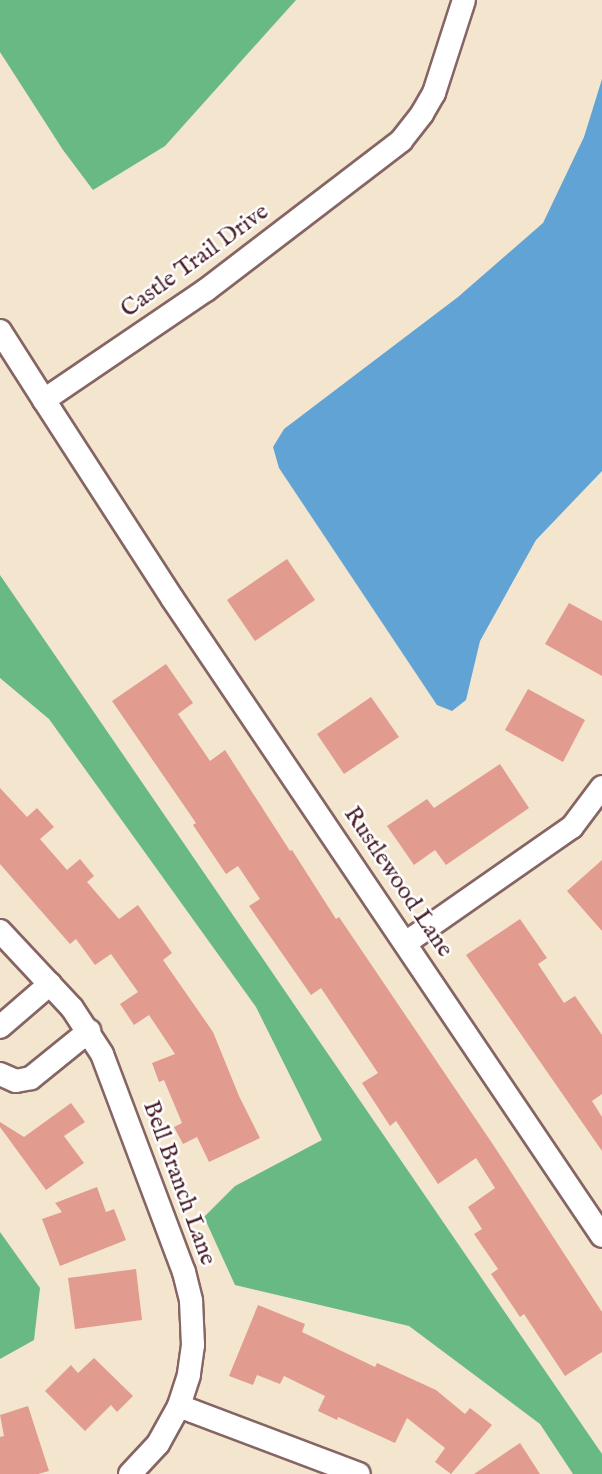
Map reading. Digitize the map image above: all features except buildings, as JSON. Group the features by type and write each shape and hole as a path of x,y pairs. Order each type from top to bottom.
{"street":[{"name":"Castle Trail Drive","path":"44,400 206,290 401,141 422,114 434,93 464,0"},
{"path":"0,331 44,400"},
{"name":"Rustlewood Lane","path":"44,400 148,560 407,942 602,1236"},
{"path":"407,942 572,827 602,787"},
{"name":"Bell Branch Lane","path":"0,931 50,984 89,1031 116,1087 184,1272 191,1301 193,1345 189,1375 179,1406 159,1444 130,1474"},
{"path":"0,1027 50,984"},
{"path":"0,1074 16,1081 31,1078 89,1031"},
{"path":"179,1406 359,1474"}],"green space":[{"path":"0,0 296,0 165,146 93,190 63,150 0,52"},
{"path":"0,575 602,1454 602,1474 573,1474 540,1424 409,1326 235,1285 204,1217 235,1186 322,1140 256,1007 49,719 0,678"},
{"path":"0,1232 40,1288 34,1340 0,1359"}],"water":[{"path":"602,79 602,471 536,540 480,641 466,700 452,711 437,705 279,468 273,447 284,429 458,297 543,223 584,137"}]}
